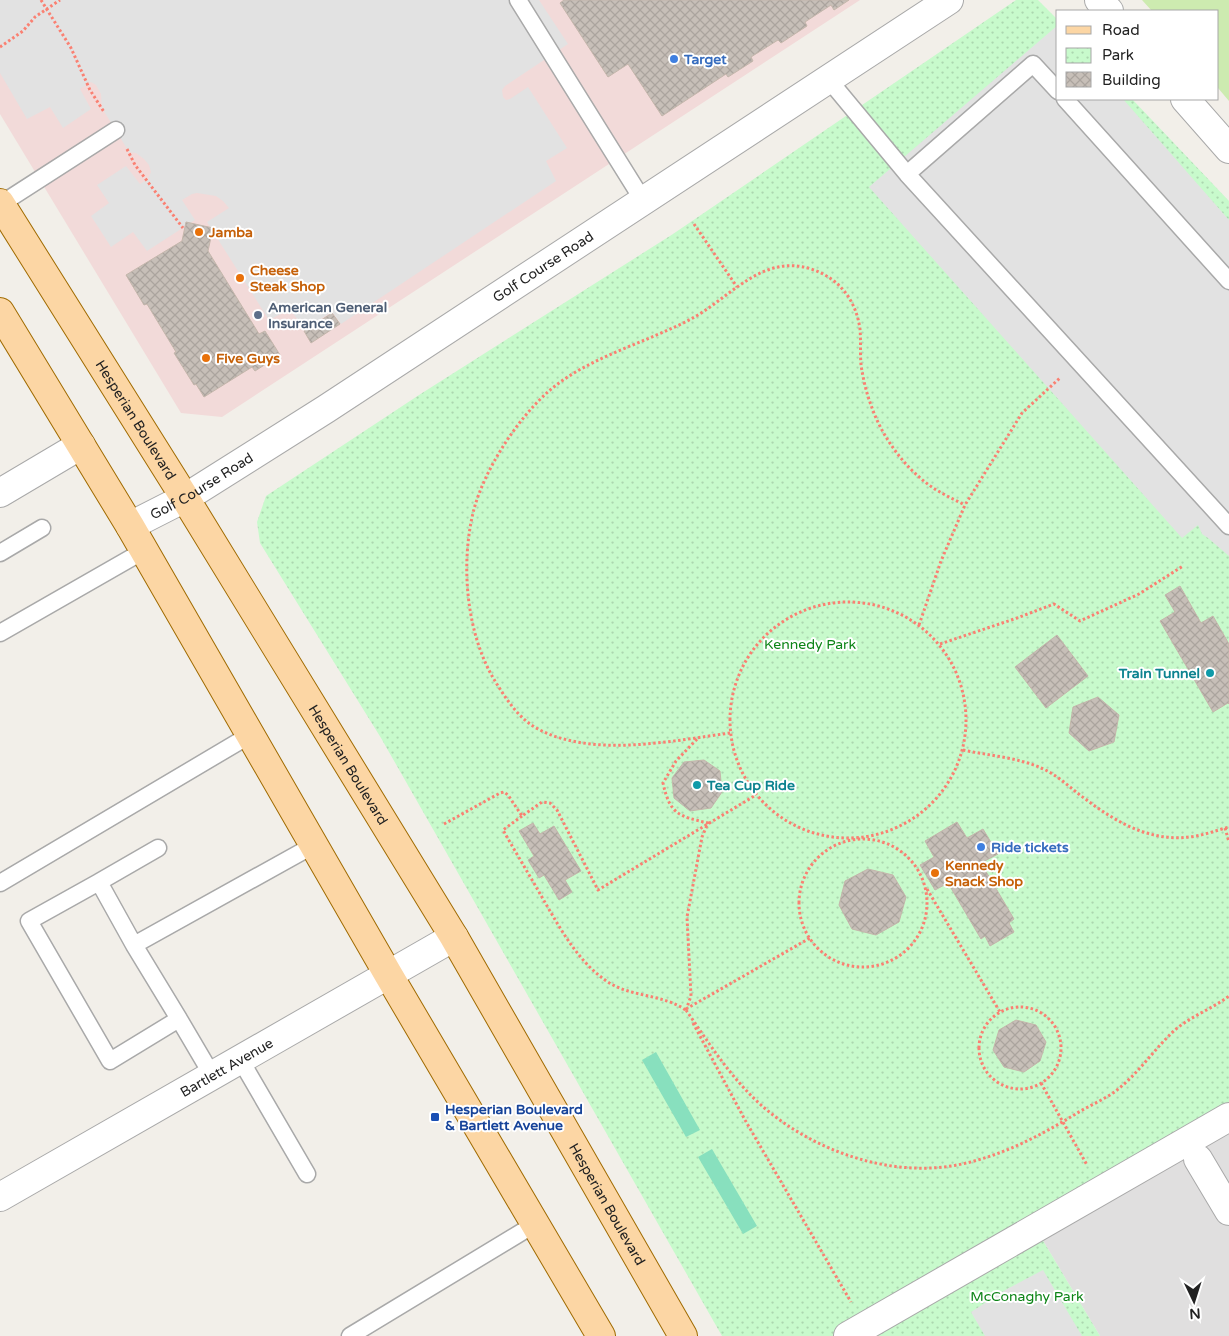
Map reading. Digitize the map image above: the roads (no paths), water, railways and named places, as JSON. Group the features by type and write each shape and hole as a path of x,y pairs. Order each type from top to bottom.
{"main road":[{"name":"Hesperian Boulevard","path":"0,204 185,498 454,937 682,1336"},
{"path":"0,312 145,550 388,974 601,1336"}],"street":[{"name":"Golf Course Road","path":"130,526 185,498 320,414 949,0"},
{"path":"1099,0 1108,10"},
{"path":"1186,100 1229,149"},
{"path":"0,494 81,445"},
{"name":"Bartlett Avenue","path":"0,1197 454,937"},
{"path":"848,1336 1229,1116"},
{"path":"1198,1159 1229,1210"}],"lane":[{"path":"518,0 644,202"},
{"path":"907,174 1033,64 1056,89"},
{"path":"829,80 907,174 1229,526"},
{"path":"1066,100 1229,282"},
{"path":"0,204 116,130"},
{"path":"0,553 42,528"},
{"path":"0,633 145,550"},
{"path":"0,883 250,734"},
{"path":"134,945 314,845"},
{"path":"158,848 29,921 110,1061 178,1019"},
{"path":"99,882 134,945 212,1075"},
{"path":"240,1059 307,1174"},
{"path":"350,1336 535,1224"}],"place":[{"name":"Target","path":"674,59"},
{"name":"Jamba","path":"199,232"},
{"name":"Cheese Steak Shop","path":"240,278"},
{"name":"American General Insurance","path":"258,315"},
{"name":"Five Guys","path":"206,358"},
{"name":"Train Tunnel","path":"1210,673"},
{"name":"Tea Cup Ride","path":"697,785"},
{"name":"Ride tickets","path":"981,847"},
{"name":"Kennedy Snack Shop","path":"935,873"},
{"name":"Hesperian Boulevard & Bartlett Avenue","path":"435,1117"}],"park label":[{"name":"Kennedy Park","path":"810,644"},
{"name":"McConaghy Park","path":"1027,1296"}]}
